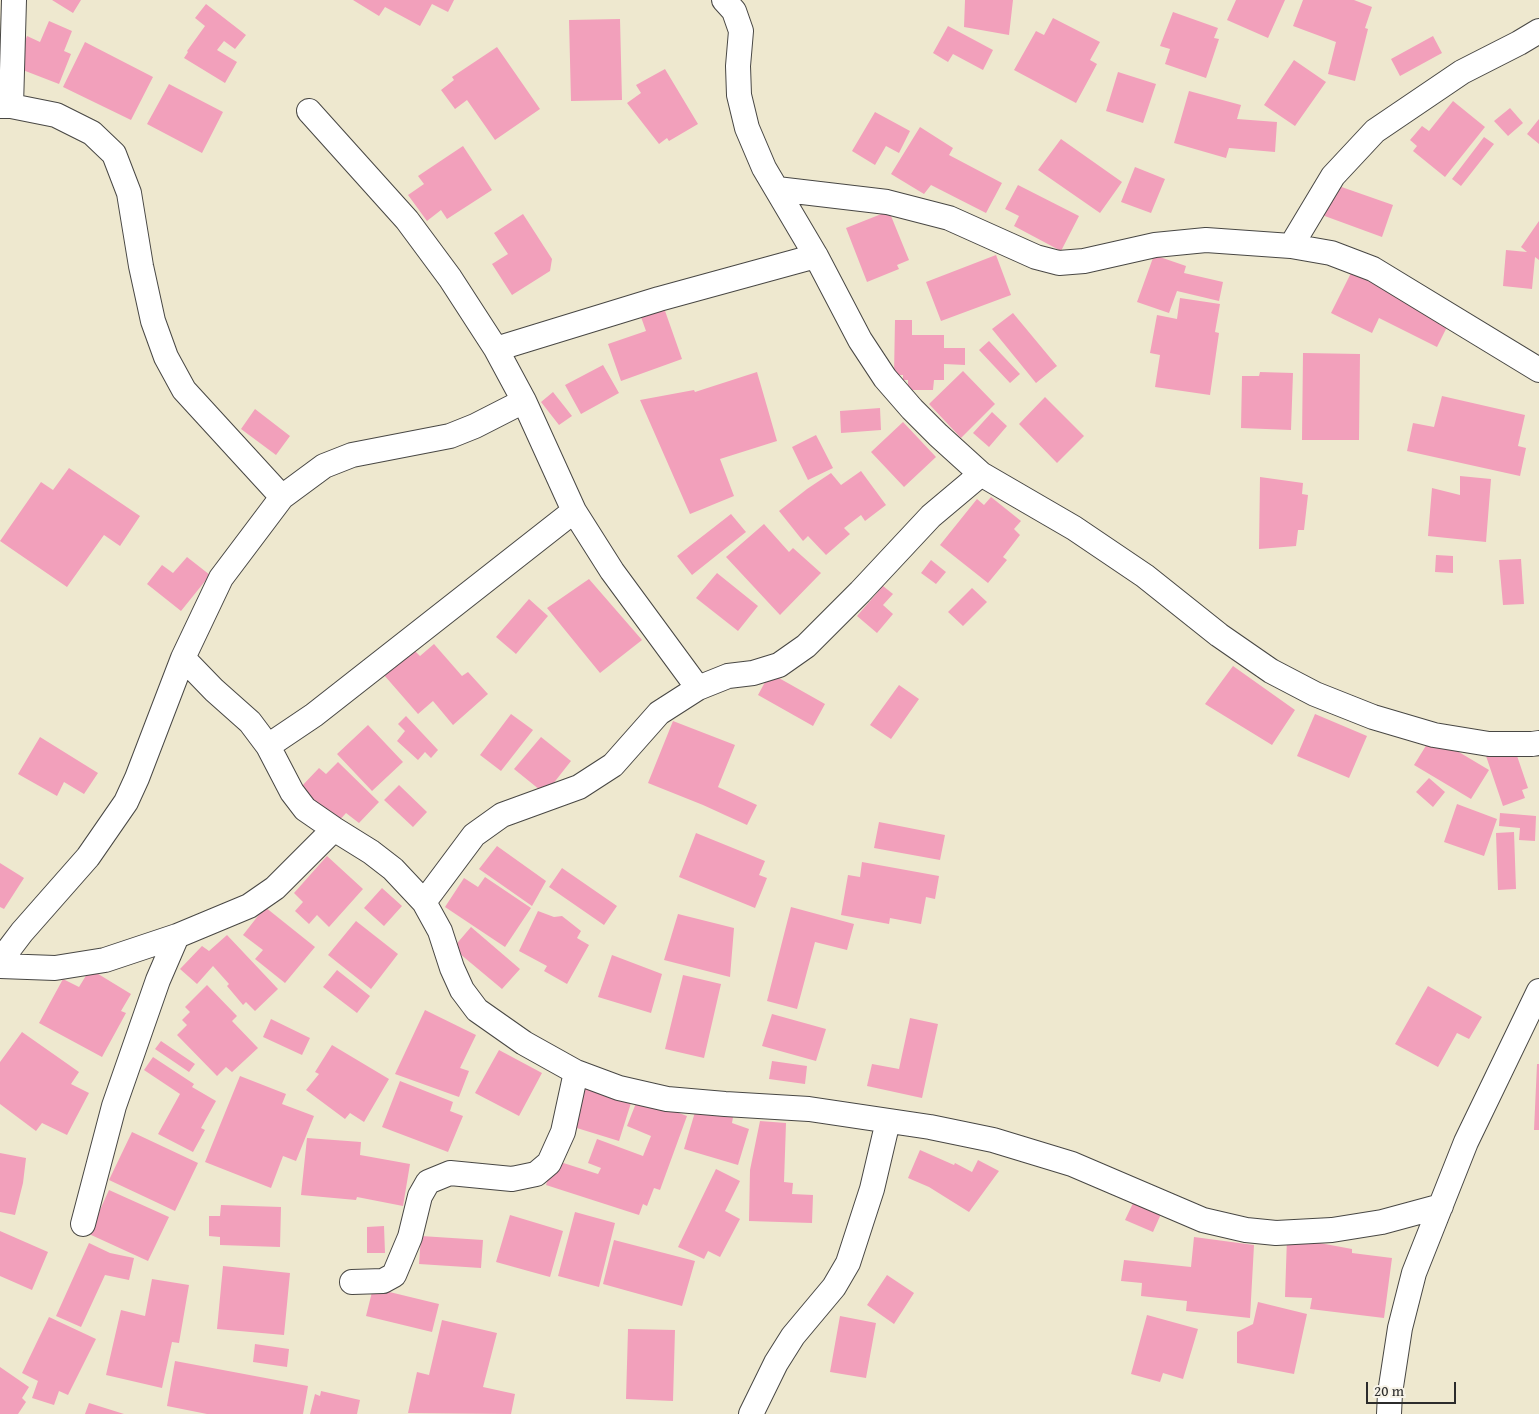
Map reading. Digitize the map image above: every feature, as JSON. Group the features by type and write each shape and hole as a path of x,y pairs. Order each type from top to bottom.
{"street":[{"path":"14,0 6,106 56,115 92,133 114,154 129,192 141,266 153,321 166,357 184,390 282,497"},
{"path":"724,0 734,12 741,31 738,66 739,95 747,128 764,168 816,256 860,340 885,378 938,435 981,474 1074,528 1145,576 1219,635 1271,671 1315,694 1373,717 1434,735 1489,744 1539,743"},
{"path":"1292,246 1333,176 1375,131 1462,72 1539,31"},
{"path":"309,111 407,220 450,278 496,349 524,401 574,511 612,571 698,688"},
{"path":"776,189 887,202 950,218 1036,257 1059,263 1084,261 1155,245 1206,240 1292,246 1331,253 1373,269 1539,370"},
{"path":"496,349 669,296 816,256"},
{"path":"0,961 22,932 88,857 126,802 137,778 182,658 221,578 282,497 324,466 352,455 450,436 524,401"},
{"path":"424,902 474,835 502,815 579,787 614,765 659,713 698,688 728,676 753,673 779,665 806,646 931,516 981,474"},
{"path":"268,746 314,715 574,511"},
{"path":"182,658 250,722 268,746 292,792 305,809 371,852 393,869 424,902 440,931 452,968 462,990 477,1010 524,1042 576,1072 620,1088 667,1099 809,1109 930,1127 993,1140 1072,1164 1203,1220 1246,1230 1276,1233 1332,1230 1382,1222 1441,1206"},
{"path":"0,966 55,968 104,960 177,936 249,906 275,888 334,829"},
{"path":"83,1224 114,1106 155,988 177,936"},
{"path":"1389,1414 1390,1393 1400,1328 1414,1273 1466,1142 1539,991"},
{"path":"352,1282 383,1281 394,1275 410,1238 420,1196 428,1182 450,1173 512,1179 536,1174 549,1163 563,1132 576,1072"},
{"path":"751,1414 776,1363 793,1336 834,1287 848,1263 872,1189 888,1121"}],"building":[{"path":"52,0 81,0 73,13"},
{"path":"353,0 454,0 448,12 432,4 420,26 385,7 379,16"},
{"path":"965,0 1013,0 1009,35 964,27"},
{"path":"1236,0 1285,0 1268,38 1227,20"},
{"path":"1303,0 1354,0 1372,7 1365,28 1368,29 1355,81 1328,74 1336,42 1293,26"},
{"path":"206,4 246,35 235,49 224,41 217,50 237,62 225,83 184,58 205,26 195,18"},
{"path":"1173,12 1218,28 1214,38 1219,39 1206,78 1165,64 1170,49 1160,46"},
{"path":"1053,18 1100,42 1090,60 1097,64 1076,103 1014,70 1036,31 1044,35"},
{"path":"620,19 622,100 571,101 569,20"},
{"path":"49,21 72,31 64,51 71,54 59,84 15,67 27,36 40,42"},
{"path":"948,26 993,50 983,70 953,54 948,62 933,53"},
{"path":"1433,36 1442,53 1400,76 1391,59"},
{"path":"85,42 153,77 131,120 63,87"},
{"path":"497,47 540,109 495,140 467,100 455,109 441,90 454,80 452,77"},
{"path":"1294,60 1326,82 1295,126 1264,105"},
{"path":"665,69 698,124 669,141 667,138 659,144 627,103 641,93 636,85"},
{"path":"1118,72 1156,84 1143,123 1106,111"},
{"path":"169,84 223,112 202,153 147,124"},
{"path":"1189,91 1241,105 1237,119 1277,122 1275,152 1229,148 1226,158 1174,143"},
{"path":"1453,101 1485,127 1445,177 1413,151 1417,146 1410,140 1422,126 1429,131"},
{"path":"1510,108 1523,123 1508,136 1494,121"},
{"path":"875,112 910,131 899,153 886,146 875,165 852,151"},
{"path":"1539,119 1539,144 1527,134"},
{"path":"920,127 953,148 949,155 1002,183 986,213 931,185 924,194 891,174"},
{"path":"1484,137 1494,144 1461,186 1452,179"},
{"path":"1061,139 1122,182 1100,213 1038,170"},
{"path":"463,146 492,190 447,219 441,210 427,221 408,195 424,184 418,176"},
{"path":"1135,167 1165,179 1151,213 1121,202"},
{"path":"1333,184 1393,205 1382,237 1322,215"},
{"path":"1018,185 1079,216 1061,251 1014,226 1019,216 1005,209"},
{"path":"889,211 909,260 897,265 899,269 867,282 846,228"},
{"path":"523,214 552,259 550,271 512,295 492,264 508,254 494,233"},
{"path":"1539,221 1539,260 1535,257 1532,289 1503,286 1506,250 1527,252 1521,247"},
{"path":"996,255 1011,295 941,321 926,282"},
{"path":"1154,255 1186,266 1184,273 1223,282 1219,301 1177,291 1169,313 1137,302"},
{"path":"1352,271 1451,319 1437,347 1379,318 1372,333 1331,313"},
{"path":"1180,298 1220,304 1215,332 1219,333 1210,395 1155,387 1160,355 1150,353 1157,315 1177,319"},
{"path":"664,308 682,359 621,381 608,344 646,331 641,317"},
{"path":"1013,313 1057,366 1036,383 992,329"},
{"path":"895,320 912,320 912,335 944,335 944,348 965,348 965,365 944,364 944,380 934,380 933,390 908,390 908,380 903,380 903,375 894,375"},
{"path":"989,341 1020,374 1010,383 979,350"},
{"path":"1303,353 1360,354 1359,440 1302,440"},
{"path":"603,365 619,393 581,414 565,385"},
{"path":"963,371 995,404 961,438 929,404"},
{"path":"757,372 777,441 720,459 734,496 690,514 640,400 694,390 695,392"},
{"path":"1260,372 1293,373 1291,430 1241,428 1242,376 1259,376"},
{"path":"553,392 572,416 559,425 541,402"},
{"path":"1442,396 1525,415 1518,446 1526,448 1520,476 1407,451 1413,423 1434,427"},
{"path":"1045,397 1084,436 1057,463 1019,424"},
{"path":"880,408 881,430 841,433 840,411"},
{"path":"255,409 290,436 276,455 241,429"},
{"path":"992,412 1007,426 989,447 973,433"},
{"path":"903,422 936,457 904,487 871,452"},
{"path":"816,435 833,468 808,480 792,447"},
{"path":"69,468 140,516 120,546 104,535 67,587 0,541 41,482 53,490"},
{"path":"861,471 886,505 865,521 861,515 844,528 850,534 826,555 808,536 803,541 779,511 831,473 841,485"},
{"path":"1460,476 1491,479 1486,542 1428,536 1432,488 1460,495"},
{"path":"1260,477 1303,483 1302,494 1308,495 1304,530 1298,530 1296,546 1259,549"},
{"path":"991,497 1021,521 1014,529 1020,535 1003,557 1007,560 988,583 940,545 977,499 984,505"},
{"path":"731,514 746,532 692,575 677,556"},
{"path":"764,524 789,552 793,548 821,573 780,615 726,557"},
{"path":"1436,555 1453,556 1453,573 1435,572"},
{"path":"187,557 210,575 181,611 147,584 162,565 173,573"},
{"path":"1521,559 1524,604 1503,605 1499,560"},
{"path":"931,560 946,572 936,584 921,573"},
{"path":"717,573 758,606 738,631 696,598"},
{"path":"589,579 642,640 600,673 547,608"},
{"path":"883,586 893,594 883,605 893,614 877,633 857,616"},
{"path":"972,588 987,602 963,626 948,612"},
{"path":"529,599 548,616 516,654 496,637"},
{"path":"434,644 462,676 468,672 488,694 453,725 433,701 418,714 384,675 414,650 420,656"},
{"path":"1233,666 1295,710 1272,745 1205,704"},
{"path":"770,673 825,704 813,726 758,695"},
{"path":"899,685 919,699 891,739 870,725"},
{"path":"511,714 533,730 501,771 480,755"},
{"path":"1315,714 1367,736 1349,778 1297,756"},
{"path":"406,716 438,750 431,758 425,752 418,760 397,741 405,731 398,724"},
{"path":"673,721 735,745 718,787 757,805 747,825 648,783"},
{"path":"368,725 403,762 372,791 337,754"},
{"path":"1432,736 1489,770 1471,799 1414,765"},
{"path":"40,737 98,773 84,794 64,782 57,796 18,774"},
{"path":"541,737 571,761 545,794 514,769"},
{"path":"1514,747 1528,788 1522,790 1525,798 1503,806 1486,756"},
{"path":"338,762 379,802 359,823 346,813 338,822 299,789 319,768 326,774"},
{"path":"1429,778 1445,792 1433,807 1416,792"},
{"path":"399,785 427,812 413,827 384,800"},
{"path":"1457,804 1497,819 1484,856 1444,842"},
{"path":"1500,813 1536,816 1535,841 1519,840 1520,828 1499,826"},
{"path":"879,822 945,835 940,860 874,848"},
{"path":"1514,832 1516,889 1498,890 1496,833"},
{"path":"696,833 765,861 759,875 767,878 755,908 679,877"},
{"path":"497,846 546,881 532,906 479,869"},
{"path":"327,856 363,889 329,927 317,915 309,924 295,911 303,902 294,893"},
{"path":"862,862 939,876 935,899 926,897 921,924 890,918 889,924 841,915 848,875 860,877"},
{"path":"0,863 24,878 4,909 0,907"},
{"path":"562,868 617,906 604,925 549,887"},
{"path":"485,877 531,908 505,947 445,907 464,878 478,887"},
{"path":"382,888 402,906 384,926 364,908"},
{"path":"265,907 315,947 285,983 255,959 263,950 243,935"},
{"path":"791,907 854,924 847,950 815,942 797,1009 767,1001"},
{"path":"538,911 554,917 562,916 581,931 577,938 589,945 567,984 544,971 547,966 519,951"},
{"path":"678,914 734,928 730,977 664,960"},
{"path":"356,921 398,954 371,989 328,955"},
{"path":"471,927 520,969 502,989 453,948"},
{"path":"227,935 278,989 255,1011 246,1002 243,1005 227,986 229,984 213,966 197,984 180,969 202,946 209,951"},
{"path":"612,955 662,974 651,1013 598,997"},
{"path":"90,969 131,994 121,1011 126,1013 102,1057 39,1023 63,979 79,987"},
{"path":"337,970 370,996 357,1013 323,987"},
{"path":"683,975 721,984 704,1058 665,1049"},
{"path":"207,985 237,1016 232,1021 258,1048 232,1072 226,1067 217,1076 177,1035 187,1025 182,1020 190,1012 185,1007"},
{"path":"1428,986 1482,1017 1469,1039 1457,1033 1438,1067 1395,1044"},
{"path":"425,1010 476,1035 460,1068 469,1071 459,1097 395,1074"},
{"path":"772,1014 826,1029 816,1061 762,1046"},
{"path":"910,1018 938,1024 922,1098 867,1086 872,1064 899,1069"},
{"path":"271,1019 310,1038 302,1055 263,1037"},
{"path":"22,1032 79,1072 71,1084 89,1093 67,1135 42,1123 36,1131 0,1104 0,1062"},
{"path":"161,1041 195,1064 189,1072 155,1049"},
{"path":"332,1045 389,1079 364,1122 350,1113 345,1119 306,1090 319,1074 315,1072"},
{"path":"499,1050 542,1073 519,1116 475,1093"},
{"path":"153,1057 194,1084 192,1087 216,1101 201,1128 205,1130 193,1152 158,1134 180,1094 144,1070"},
{"path":"772,1061 807,1066 805,1084 769,1079"},
{"path":"1537,1064 1539,1064 1539,1130 1534,1130"},
{"path":"240,1076 286,1094 282,1104 314,1116 296,1161 283,1156 271,1188 205,1162"},
{"path":"400,1081 453,1102 450,1111 463,1116 448,1152 382,1127"},
{"path":"579,1086 631,1103 619,1141 567,1125"},
{"path":"638,1098 687,1116 660,1190 654,1188 647,1206 643,1204 639,1215 546,1185 554,1160 598,1174 601,1168 588,1163 597,1139 643,1156 651,1136 627,1126"},
{"path":"734,1111 732,1123 749,1129 738,1165 684,1149 695,1112"},
{"path":"760,1121 786,1123 784,1182 793,1183 792,1194 813,1195 812,1223 749,1221 750,1170"},
{"path":"132,1132 198,1163 175,1211 109,1180"},
{"path":"307,1138 361,1142 360,1155 410,1164 403,1206 357,1197 356,1200 301,1195"},
{"path":"920,1150 954,1165 955,1163 972,1172 978,1160 999,1171 969,1212 929,1187 908,1178"},
{"path":"0,1153 26,1158 23,1183 15,1215 0,1212"},
{"path":"716,1169 740,1181 725,1211 740,1219 720,1257 708,1251 704,1259 678,1247"},
{"path":"109,1190 169,1217 148,1261 89,1234"},
{"path":"1134,1201 1161,1214 1153,1232 1125,1220"},
{"path":"221,1205 281,1207 280,1247 220,1245 220,1237 209,1236 209,1216 220,1216"},
{"path":"575,1212 615,1223 599,1287 558,1276"},
{"path":"510,1215 563,1231 550,1277 496,1262"},
{"path":"384,1226 385,1253 367,1253 367,1227"},
{"path":"0,1231 48,1252 32,1290 0,1276"},
{"path":"421,1236 483,1240 481,1268 419,1264"},
{"path":"1194,1237 1254,1245 1250,1318 1186,1311 1187,1301 1141,1296 1142,1283 1121,1281 1124,1260 1191,1267"},
{"path":"1287,1237 1352,1249 1352,1253 1392,1258 1384,1318 1310,1309 1312,1298 1285,1297"},
{"path":"614,1240 695,1261 682,1306 603,1284"},
{"path":"89,1243 110,1253 134,1258 129,1280 105,1275 81,1327 56,1316"},
{"path":"223,1266 290,1273 284,1335 217,1329"},
{"path":"887,1275 914,1293 894,1324 867,1305"},
{"path":"152,1279 189,1285 179,1343 172,1342 162,1388 106,1375 121,1310 145,1316"},
{"path":"373,1288 439,1304 432,1332 366,1316"},
{"path":"1258,1302 1307,1314 1294,1374 1237,1363 1237,1332 1253,1324"},
{"path":"1147,1315 1198,1329 1183,1379 1163,1373 1160,1382 1131,1374"},
{"path":"840,1316 876,1323 866,1378 830,1372"},
{"path":"49,1317 96,1339 68,1395 59,1391 54,1405 32,1398 38,1381 22,1373"},
{"path":"442,1320 497,1333 483,1387 515,1394 511,1414 408,1413 417,1372 429,1375"},
{"path":"628,1329 675,1330 673,1401 626,1399"},
{"path":"255,1344 289,1349 287,1367 253,1362"},
{"path":"175,1361 308,1386 303,1414 207,1414 167,1406"},
{"path":"0,1367 29,1387 22,1398 26,1402 18,1414 0,1414"},
{"path":"321,1391 360,1400 357,1414 310,1414 315,1394 320,1396"},
{"path":"89,1403 124,1414 85,1414"}]}
